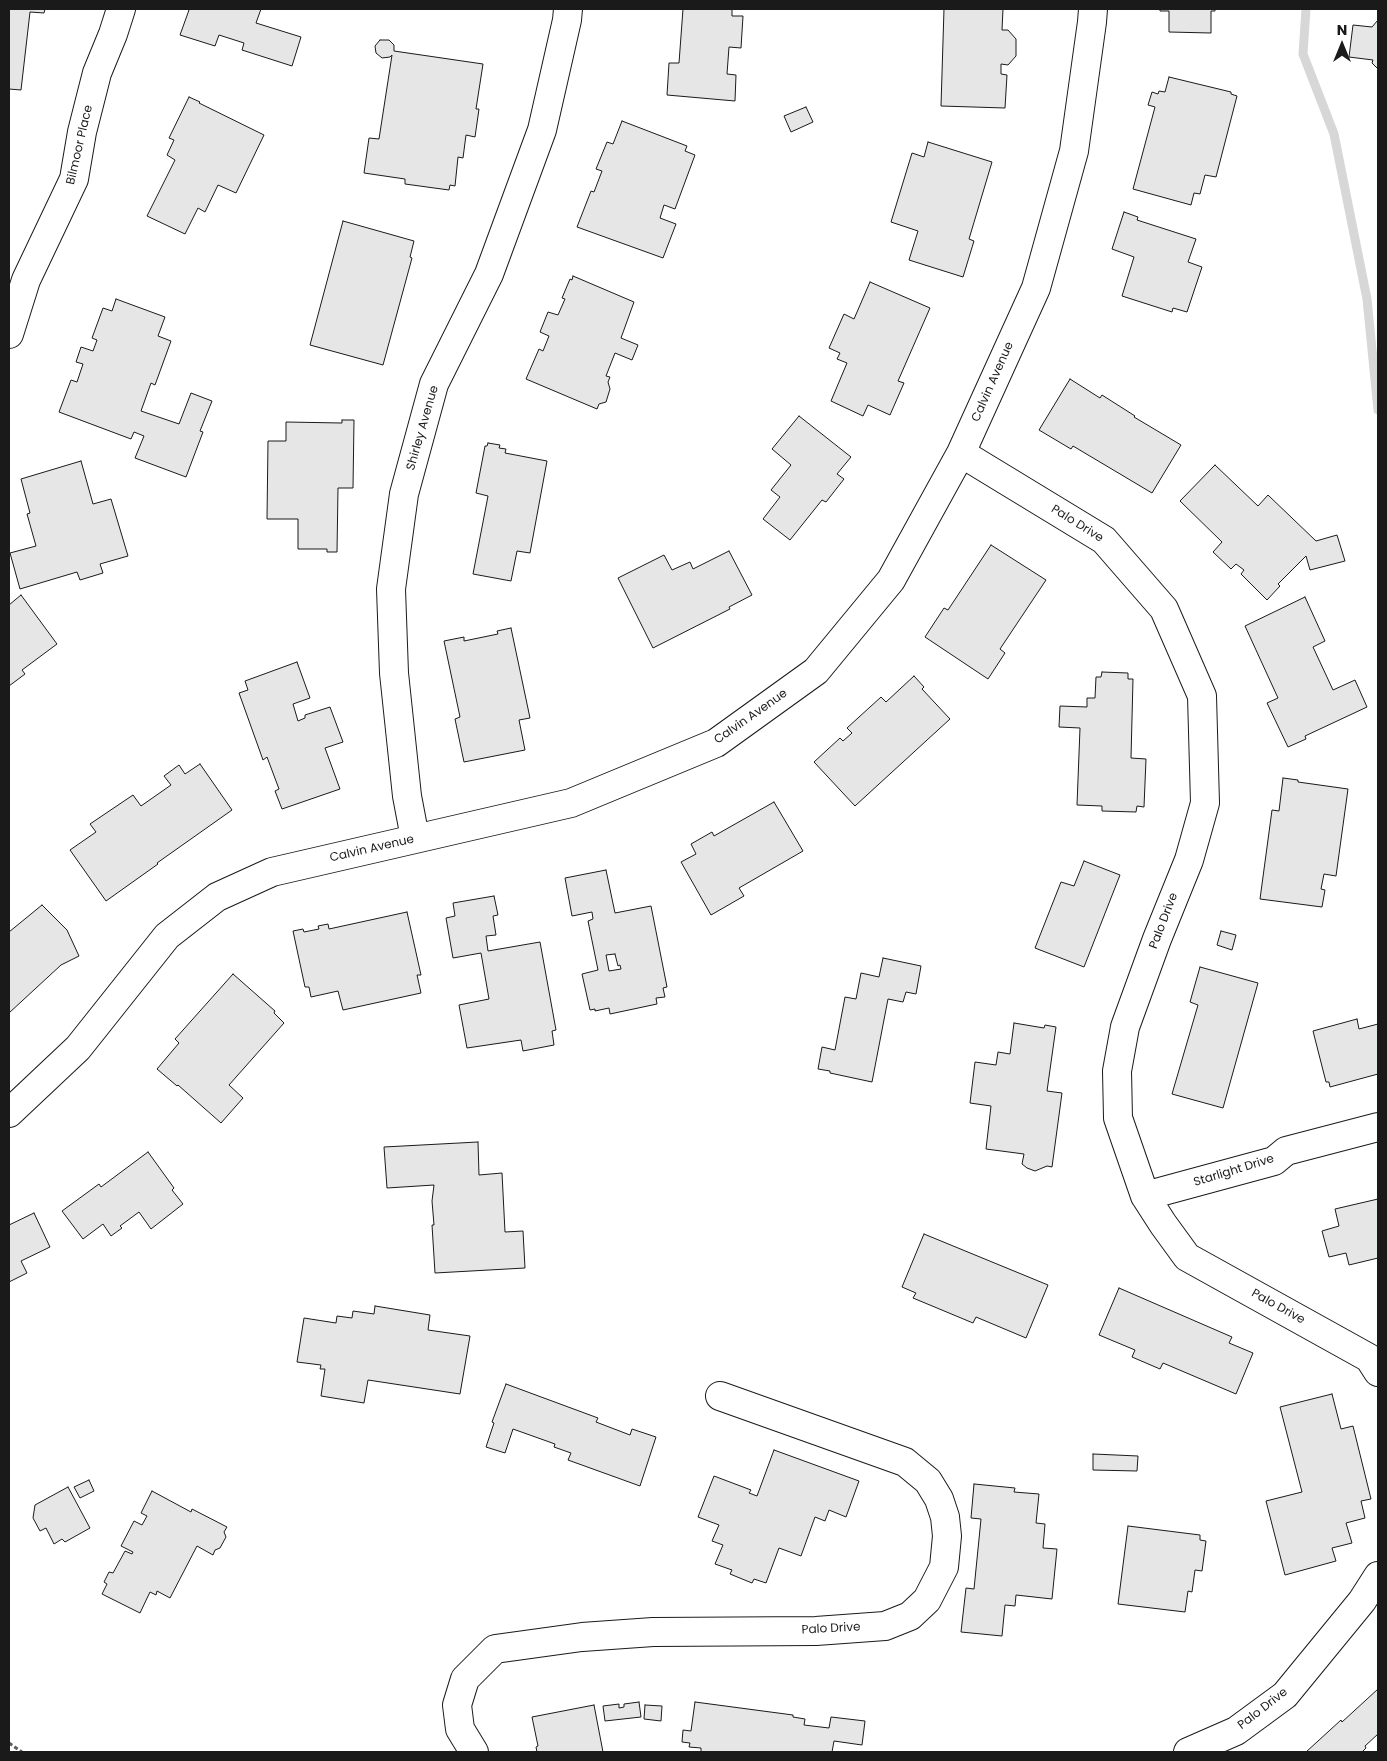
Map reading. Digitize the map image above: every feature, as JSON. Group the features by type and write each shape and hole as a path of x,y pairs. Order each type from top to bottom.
{"street":[{"name":"Bilmoor Place","path":"9,334 26,280 74,179 82,132 96,73 113,34 121,9"},
{"name":"Shirley Avenue","path":"415,838 407,796 394,673 390,589 404,494 434,384 488,274 542,130 568,9"},
{"name":"Calvin Avenue","path":"9,1113 78,1048 167,936 216,897 272,872 572,803 716,743 816,671 890,580 961,453 1036,288 1074,151 1093,9"},
{"name":"Palo Drive","path":"961,453 1104,540 1164,609 1202,696 1205,803 1189,860 1166,915 1125,1027 1117,1071 1118,1118 1145,1196 1162,1224 1187,1257 1369,1358 1378,1372"},
{"name":"Starlight Drive","path":"1145,1196 1274,1161 1286,1151 1378,1127"},
{"name":"Palo Drive","path":"474,1752 460,1729 457,1705 465,1679 495,1649 582,1637 653,1632 816,1631 885,1626 910,1616 927,1600 944,1567 947,1536 945,1517 939,1499 928,1481 905,1462 720,1396"},
{"name":"Palo Drive","path":"1188,1752 1236,1731 1285,1695 1362,1602 1378,1576"}],"path":[{"path":"9,1743 22,1752"}],"building":[{"path":"9,9 45,9 44,13 30,12 21,90 9,89"},
{"path":"187,9 261,9 256,23 301,37 292,66 242,50 244,43 219,35 215,46 180,35 189,10"},
{"path":"683,9 732,9 732,16 743,16 741,48 729,47 727,74 736,75 735,101 667,95 669,63 679,63"},
{"path":"944,9 1003,9 1002,30 1008,30 1016,39 1016,56 1008,65 1001,64 1001,74 1007,75 1005,108 941,106"},
{"path":"1160,9 1215,9 1215,11 1211,11 1211,33 1169,32 1169,11 1160,11"},
{"path":"1378,20 1378,69 1372,63 1373,60 1349,57 1353,25 1372,27"},
{"path":"380,40 389,40 394,45 394,51 483,64 476,109 479,109 475,137 466,135 463,158 458,157 455,186 450,185 449,190 405,184 405,179 364,173 369,138 379,139 392,55 382,58 376,53 375,46"},
{"path":"1169,77 1231,92 1231,94 1237,96 1216,177 1205,175 1200,194 1194,193 1191,205 1133,189 1155,107 1148,105 1152,92 1158,94 1159,91 1165,92"},
{"path":"189,97 264,135 236,193 218,185 205,212 198,208 185,234 147,216 175,160 167,155 174,140 169,138"},
{"path":"806,107 813,122 791,132 784,116"},
{"path":"622,121 687,146 685,151 695,155 675,209 664,205 660,218 676,224 663,258 577,227 591,191 594,192 602,171 596,169 607,142 613,144"},
{"path":"928,142 992,162 969,239 974,241 963,277 909,260 918,231 891,222 912,153 924,157"},
{"path":"1124,212 1138,217 1137,220 1196,239 1188,262 1202,267 1187,312 1173,308 1172,312 1122,296 1134,257 1112,249"},
{"path":"343,221 414,241 410,257 412,258 383,365 310,345"},
{"path":"573,276 634,302 621,338 638,345 632,360 615,353 606,376 610,377 608,382 610,389 606,402 599,404 597,409 526,379 539,349 543,351 549,336 540,332 548,312 558,315 565,299 562,298"},
{"path":"870,282 930,308 898,381 904,383 890,415 868,405 863,416 831,401 847,363 837,359 840,353 829,348 844,314 854,319"},
{"path":"116,299 165,317 158,336 171,341 155,385 151,383 141,411 179,424 191,393 212,401 200,431 203,432 186,477 135,458 144,436 134,432 131,439 59,412 71,380 77,382 83,364 76,362 81,347 93,351 97,340 92,338 103,308 112,311"},
{"path":"1070,379 1100,398 1102,395 1181,445 1152,493 1073,446 1071,449 1039,430"},
{"path":"799,416 851,457 837,474 844,479 826,502 822,500 790,540 763,519 780,497 771,490 791,465 772,449"},
{"path":"342,420 354,420 353,488 338,488 337,552 327,552 327,549 298,549 298,519 267,519 268,441 286,441 286,422 342,423"},
{"path":"488,443 500,445 499,448 506,449 505,453 547,461 530,553 517,551 511,581 473,574 488,496 476,493 485,446"},
{"path":"81,461 93,504 111,499 128,556 100,564 103,573 80,580 77,572 20,589 10,553 36,546 27,514 30,513 21,479"},
{"path":"1215,465 1258,506 1268,495 1316,541 1337,535 1345,561 1310,570 1306,556 1278,584 1280,586 1267,600 1241,574 1244,570 1236,564 1231,569 1213,552 1222,542 1180,501"},
{"path":"991,545 1046,580 1000,649 1005,653 988,679 925,637 944,608 948,610"},
{"path":"729,551 752,595 729,607 730,609 653,648 618,578 664,555 672,570 690,562 693,569"},
{"path":"21,595 57,644 22,670 25,674 9,686 9,605"},
{"path":"1305,597 1325,641 1313,647 1333,690 1355,680 1367,707 1305,736 1306,739 1288,747 1267,703 1278,698 1245,626"},
{"path":"511,628 530,718 519,720 525,750 464,762 455,719 460,717 444,641 464,637 464,641 498,634 497,631"},
{"path":"297,662 310,698 293,704 298,721 305,718 305,715 330,707 343,742 325,748 340,789 282,809 275,791 279,789 267,757 263,760 239,693 248,690 245,681"},
{"path":"1102,672 1128,673 1128,679 1133,679 1131,758 1146,759 1144,807 1137,806 1136,812 1102,811 1102,806 1077,805 1080,728 1059,727 1060,706 1087,707 1087,698 1095,698 1096,677 1101,677"},
{"path":"914,676 924,687 922,689 950,719 855,806 814,762 840,738 843,741 852,733 847,728 881,697 886,702"},
{"path":"200,764 232,810 106,901 70,850 96,832 90,824 133,795 141,806 171,785 164,776 179,765 185,774"},
{"path":"1283,778 1348,789 1336,876 1324,874 1321,889 1325,890 1322,907 1260,899 1272,810 1279,811"},
{"path":"774,802 803,851 739,888 744,896 711,915 681,862 696,854 691,844 712,832 714,836"},
{"path":"1084,861 1120,875 1084,967 1035,948 1061,882 1074,886"},
{"path":"606,870 615,913 651,906 667,987 663,988 665,997 656,998 657,1004 610,1014 609,1008 595,1011 595,1009 590,1010 582,974 598,970 588,921 593,919 592,912 572,916 565,878","holes":["615,954 618,966 620,965 621,969 609,971 606,955"]},
{"path":"494,896 498,915 493,916 496,935 486,936 488,951 540,942 556,1030 552,1031 554,1045 523,1051 521,1040 467,1048 459,1005 489,999 481,953 453,958 446,918 455,916 453,903"},
{"path":"42,905 67,930 79,956 61,965 9,1013 9,932"},
{"path":"407,912 421,975 417,975 421,993 343,1010 338,991 311,997 309,987 305,987 293,931 303,929 304,932 319,929 318,926 328,924 329,929"},
{"path":"1221,931 1236,935 1232,950 1217,945"},
{"path":"883,958 921,966 916,994 906,992 903,1002 888,999 872,1082 818,1069 822,1047 835,1050 845,997 856,999 861,973 879,977"},
{"path":"1200,967 1258,983 1223,1108 1172,1094 1198,1005 1190,1002"},
{"path":"233,974 275,1011 274,1013 284,1023 229,1085 243,1098 221,1123 157,1069 179,1043 175,1039"},
{"path":"1357,1019 1359,1029 1378,1024 1378,1074 1330,1087 1329,1082 1326,1082 1313,1031"},
{"path":"1014,1023 1044,1028 1045,1025 1056,1027 1047,1091 1062,1093 1052,1167 1047,1166 1035,1171 1022,1164 1024,1154 986,1149 991,1106 970,1103 975,1062 996,1065 998,1052 1010,1054"},
{"path":"478,1142 479,1175 502,1173 505,1232 523,1231 525,1268 435,1273 432,1225 434,1225 432,1201 434,1185 387,1188 384,1147"},
{"path":"148,1152 183,1204 151,1229 139,1212 120,1226 122,1228 111,1236 103,1224 83,1239 62,1211 99,1184 101,1187"},
{"path":"1378,1199 1378,1258 1349,1265 1346,1253 1329,1257 1322,1231 1339,1226 1335,1209"},
{"path":"34,1213 50,1247 21,1261 27,1273 9,1282 9,1225"},
{"path":"924,1234 1048,1285 1026,1338 976,1317 973,1323 913,1298 916,1293 902,1287"},
{"path":"1119,1288 1232,1337 1229,1343 1253,1353 1236,1394 1163,1363 1160,1369 1132,1357 1135,1350 1099,1335"},
{"path":"375,1306 430,1315 428,1330 470,1336 460,1394 368,1380 364,1403 321,1396 325,1369 320,1369 321,1365 297,1362 304,1318 336,1323 337,1316 352,1318 353,1311 374,1314"},
{"path":"506,1384 598,1418 596,1422 630,1435 632,1429 656,1437 640,1486 568,1460 571,1453 554,1447 555,1444 513,1429 505,1453 486,1447 494,1423 492,1422"},
{"path":"1332,1394 1341,1429 1353,1426 1371,1499 1361,1501 1365,1518 1346,1523 1352,1543 1332,1548 1336,1561 1285,1575 1266,1501 1302,1492 1280,1407"},
{"path":"774,1450 859,1481 846,1517 829,1510 825,1521 815,1517 801,1556 779,1548 766,1583 754,1579 752,1583 730,1574 732,1570 715,1564 723,1545 712,1541 719,1525 698,1517 714,1476 751,1490 749,1493 757,1496"},
{"path":"1093,1454 1138,1456 1137,1471 1093,1470"},
{"path":"89,1480 94,1491 80,1498 74,1487"},
{"path":"974,1484 1015,1488 1014,1492 1039,1494 1036,1523 1045,1524 1043,1548 1057,1549 1052,1599 1016,1595 1015,1606 1005,1605 1002,1636 961,1632 966,1588 974,1589 981,1519 971,1518"},
{"path":"68,1487 90,1528 65,1542 62,1539 54,1544 46,1528 40,1531 33,1518 35,1505"},
{"path":"152,1491 191,1512 192,1509 227,1527 224,1532 226,1537 220,1548 215,1550 213,1555 197,1546 170,1598 157,1591 156,1595 150,1592 140,1613 102,1594 107,1584 104,1582 109,1572 113,1573 125,1551 132,1554 133,1552 121,1546 134,1521 142,1525 147,1516 141,1513"},
{"path":"1128,1526 1200,1535 1200,1540 1206,1541 1202,1571 1195,1570 1192,1592 1188,1591 1185,1612 1118,1604"},
{"path":"1378,1689 1378,1734 1365,1746 1366,1748 1362,1752 1306,1752 1341,1720 1342,1722"},
{"path":"639,1702 641,1717 605,1721 603,1706 619,1704 619,1708 624,1707 624,1704"},
{"path":"695,1702 793,1715 793,1717 805,1719 804,1725 829,1728 831,1717 865,1721 862,1745 834,1741 832,1752 701,1752 701,1748 689,1747 690,1743 682,1742 683,1730 691,1731"},
{"path":"594,1705 603,1752 537,1752 536,1747 538,1746 532,1717"},
{"path":"645,1705 662,1706 661,1721 644,1719"}],"waterway":[{"path":"1306,9 1303,54 1334,134 1367,299 1378,410"}]}
